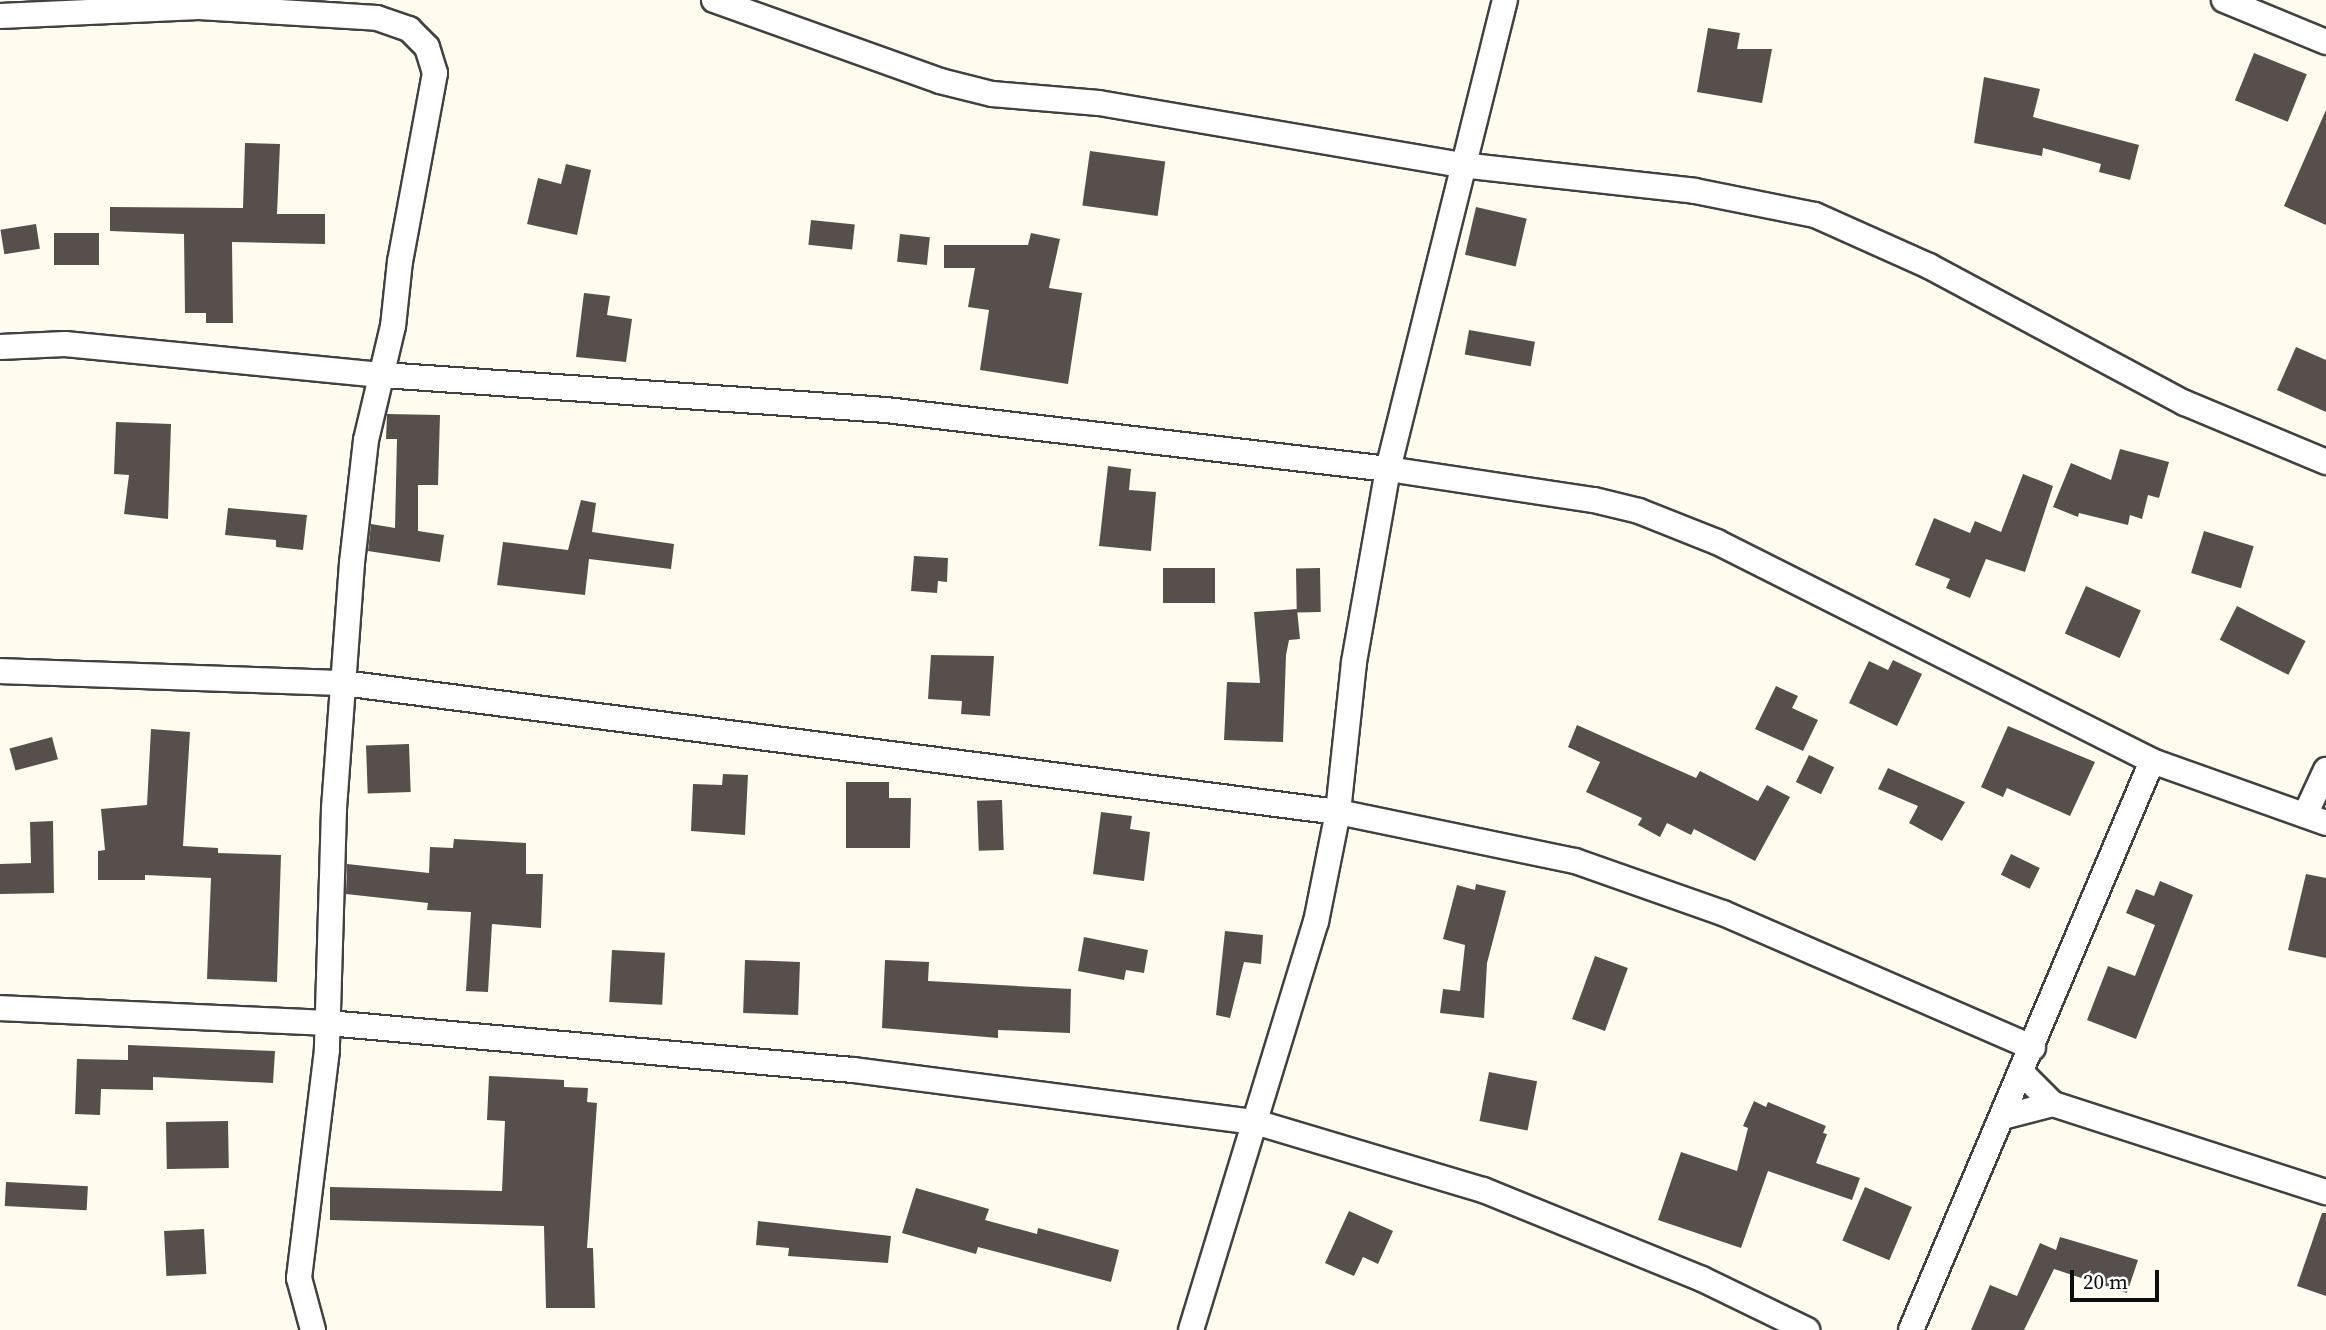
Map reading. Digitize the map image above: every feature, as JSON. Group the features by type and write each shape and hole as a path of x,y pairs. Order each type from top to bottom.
{"street":[{"path":"714,0 940,81 992,94 1099,103 1461,165 1695,191 1815,215 1929,266 2185,403 2326,463"},
{"path":"1191,1330 1316,922 1338,812 1354,662 1388,469 1461,165 1504,0"},
{"path":"2224,0 2326,42"},
{"path":"0,16 199,7 377,18 409,29 427,47 435,73 383,375 366,440 343,683 328,1023 299,1278 313,1330"},
{"path":"0,346 65,344 383,375 886,410 1388,469 1639,510 1717,542 1843,603 2152,761 2316,819 2326,770"},
{"path":"0,671 343,683 1338,812 1588,866 1723,913 2034,1048"},
{"path":"1911,1330 2023,1074 2152,761"},
{"path":"0,1008 328,1023 853,1070 1255,1122 1483,1190 1702,1279 1807,1330"},
{"path":"2023,1074 2053,1104 2326,1192"},
{"path":"2003,1117 2053,1104"}],"building":[{"path":"1708,28 1740,33 1737,49 1772,49 1762,103 1697,92"},
{"path":"2254,53 2307,74 2288,122 2235,100"},
{"path":"1984,77 2040,89 2033,117 2139,145 2130,180 2099,172 2101,164 2043,148 2042,156 1974,143"},
{"path":"2326,110 2326,225 2284,206"},
{"path":"245,143 280,144 277,214 325,214 325,244 232,242 233,323 206,323 206,313 185,313 184,234 110,231 110,207 243,208"},
{"path":"1090,151 1165,162 1158,216 1082,205"},
{"path":"566,164 591,170 577,235 527,224 538,178 561,184"},
{"path":"1476,207 1527,219 1516,266 1465,255"},
{"path":"811,220 855,225 852,249 808,245"},
{"path":"36,224 40,249 4,254 0,230"},
{"path":"54,233 99,233 99,265 54,265"},
{"path":"1031,233 1060,239 1049,288 1082,293 1068,384 980,370 989,310 968,307 975,268 944,268 944,245 1028,245"},
{"path":"900,234 930,237 927,265 897,262"},
{"path":"584,293 610,296 607,315 632,319 626,362 576,357"},
{"path":"1469,330 1535,342 1531,366 1465,355"},
{"path":"2296,347 2326,360 2326,412 2277,390"},
{"path":"387,414 440,415 438,485 418,485 418,531 444,535 440,562 368,551 371,524 395,528 397,439 386,439"},
{"path":"116,422 171,424 168,519 124,514 129,475 114,474"},
{"path":"2120,449 2169,462 2159,498 2148,495 2142,519 2130,515 2128,525 2079,513 2078,517 2053,507 2071,463 2111,480"},
{"path":"1108,466 1131,469 1129,490 1156,492 1151,551 1099,546"},
{"path":"2023,474 2053,486 2025,572 1986,559 1970,598 1946,588 1950,579 1915,565 1934,518 1970,533 1975,521 2001,532"},
{"path":"581,500 596,503 592,532 674,544 671,569 589,559 585,595 497,585 503,542 568,550"},
{"path":"228,508 307,515 303,550 276,547 276,540 225,535"},
{"path":"2204,531 2254,546 2241,588 2191,573"},
{"path":"914,556 948,558 947,582 938,581 937,593 911,591"},
{"path":"1163,568 1215,568 1215,603 1163,603"},
{"path":"1296,568 1320,568 1321,612 1297,612"},
{"path":"2086,586 2141,610 2120,658 2065,634"},
{"path":"2237,606 2306,641 2288,675 2220,640"},
{"path":"1297,609 1300,639 1289,640 1286,655 1283,742 1224,740 1227,682 1260,683 1254,612"},
{"path":"931,655 994,656 990,716 961,714 962,701 928,699"},
{"path":"1893,660 1922,674 1897,726 1849,703 1869,661 1888,670"},
{"path":"1776,686 1798,696 1792,708 1818,720 1803,751 1755,729"},
{"path":"1577,725 1696,778 1700,771 1758,801 1767,785 1790,797 1755,861 1694,829 1691,835 1667,823 1660,837 1638,825 1642,818 1586,792 1600,762 1568,747"},
{"path":"2008,726 2095,762 2070,816 2007,788 2003,797 1981,787"},
{"path":"151,729 190,732 183,846 218,848 218,853 281,855 277,982 207,979 211,878 145,875 145,880 98,880 98,851 105,850 101,809 147,805"},
{"path":"52,737 58,759 15,771 9,748"},
{"path":"409,744 411,792 368,793 366,746"},
{"path":"1809,755 1834,767 1821,794 1796,782"},
{"path":"1888,768 1965,802 1942,841 1909,823 1918,806 1878,789"},
{"path":"723,774 748,775 745,835 691,831 693,784 722,785"},
{"path":"846,782 889,782 889,798 911,798 910,848 846,848"},
{"path":"1002,800 1004,850 979,851 977,801"},
{"path":"1101,812 1132,816 1130,829 1150,832 1144,881 1093,874"},
{"path":"53,821 54,893 0,894 0,864 31,863 30,822"},
{"path":"454,839 526,843 526,874 543,874 541,928 492,924 488,992 466,991 471,912 427,910 428,903 346,894 347,864 429,873 430,847 453,848"},
{"path":"2011,854 2040,868 2030,889 2001,875"},
{"path":"2306,874 2326,878 2326,958 2288,950"},
{"path":"2160,881 2193,895 2136,1039 2087,1020 2108,966 2135,976 2155,925 2126,913 2136,889 2154,896"},
{"path":"1476,884 1506,891 1487,963 1484,1018 1440,1013 1443,989 1460,991 1465,945 1443,939 1457,885 1475,890"},
{"path":"1225,931 1263,935 1261,964 1244,962 1230,1018 1216,1015"},
{"path":"1084,937 1148,950 1144,973 1126,970 1124,980 1078,971"},
{"path":"612,950 665,953 662,1005 609,1002"},
{"path":"1595,956 1628,968 1605,1031 1572,1019"},
{"path":"745,960 800,962 798,1015 743,1013"},
{"path":"885,960 929,962 928,981 1071,989 1070,1033 998,1030 998,1038 882,1028"},
{"path":"128,1045 275,1051 273,1083 153,1077 153,1090 101,1089 100,1115 75,1114 77,1059 128,1060"},
{"path":"1489,1072 1537,1081 1528,1130 1479,1121"},
{"path":"489,1076 564,1080 564,1087 588,1088 587,1102 597,1103 587,1248 593,1248 595,1308 546,1308 544,1226 330,1220 330,1187 502,1191 505,1121 487,1120"},
{"path":"1754,1101 1766,1107 1768,1102 1826,1126 1823,1133 1827,1134 1816,1163 1860,1178 1852,1200 1768,1171 1741,1248 1658,1220 1681,1152 1737,1171 1748,1128 1743,1126"},
{"path":"228,1121 229,1168 167,1169 166,1122"},
{"path":"6,1182 88,1186 87,1210 5,1206"},
{"path":"1865,1187 1912,1207 1889,1260 1842,1240"},
{"path":"916,1188 989,1209 985,1220 1037,1234 1038,1228 1119,1250 1111,1282 978,1247 976,1254 902,1233"},
{"path":"1349,1211 1393,1231 1378,1264 1363,1257 1354,1276 1325,1263"},
{"path":"2322,1213 2326,1213 2326,1296 2297,1286"},
{"path":"758,1221 891,1236 888,1263 788,1256 789,1248 756,1245"},
{"path":"204,1229 206,1274 166,1276 164,1231"},
{"path":"2060,1237 2138,1260 2127,1293 2054,1269 2024,1330 1971,1330 1990,1285 2017,1296 2040,1243 2056,1250"}]}
